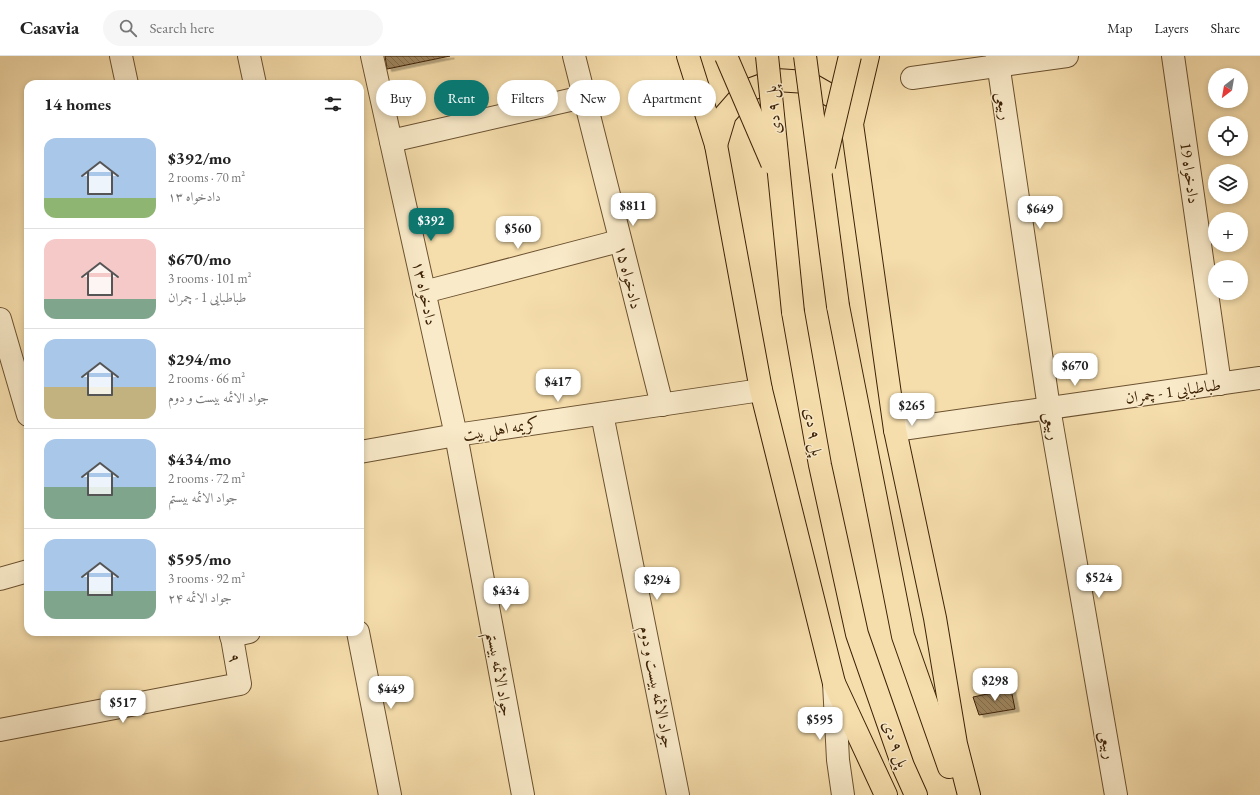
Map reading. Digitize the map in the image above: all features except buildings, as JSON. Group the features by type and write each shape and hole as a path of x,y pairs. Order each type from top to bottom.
{"main road":[{"path":"688,56 716,145 761,390 834,682 886,795"},
{"path":"726,56 780,184"},
{"name":"پل ۹ دی","path":"767,56 793,312 820,465 857,634 903,766 916,795"},
{"path":"805,56 838,306 903,636 949,767 963,795"},
{"path":"821,178 850,56"},
{"path":"868,56 852,124 895,430 935,618 956,744 969,795"},
{"path":"716,145 725,115 746,92 776,80 807,82 835,98 852,124"}],"street":[{"path":"121,56 126,80"},
{"path":"249,56 254,80"},
{"name":"دادخواه ۱۳","path":"372,56 456,436"},
{"name":"دادخواه ۱۵","path":"574,56 579,80"},
{"path":"912,78 998,61 1067,56"},
{"name":"دادخواه 19","path":"1173,56 1220,384"},
{"name":"ربیعی","path":"998,61 1049,408 1116,795"},
{"path":"391,141 566,101"},
{"name":"دادخواه ۱۵","path":"588,116 662,405"},
{"path":"424,292 619,241"},
{"path":"2,332 24,402"},
{"name":"طباطبایی 1 - چمران","path":"895,430 1260,378"},
{"name":"کریمه اهل بیت","path":"364,451 761,390"},
{"name":"جواد الائمه بیست و دوم","path":"602,414 678,795"},
{"name":"جواد الائمه بیستم","path":"456,436 523,795"},
{"path":"0,579 24,572"},
{"name":"۹","path":"0,730 240,684 237,636"},
{"path":"359,636 390,795"},
{"path":"834,682 838,760 843,795"}]}
